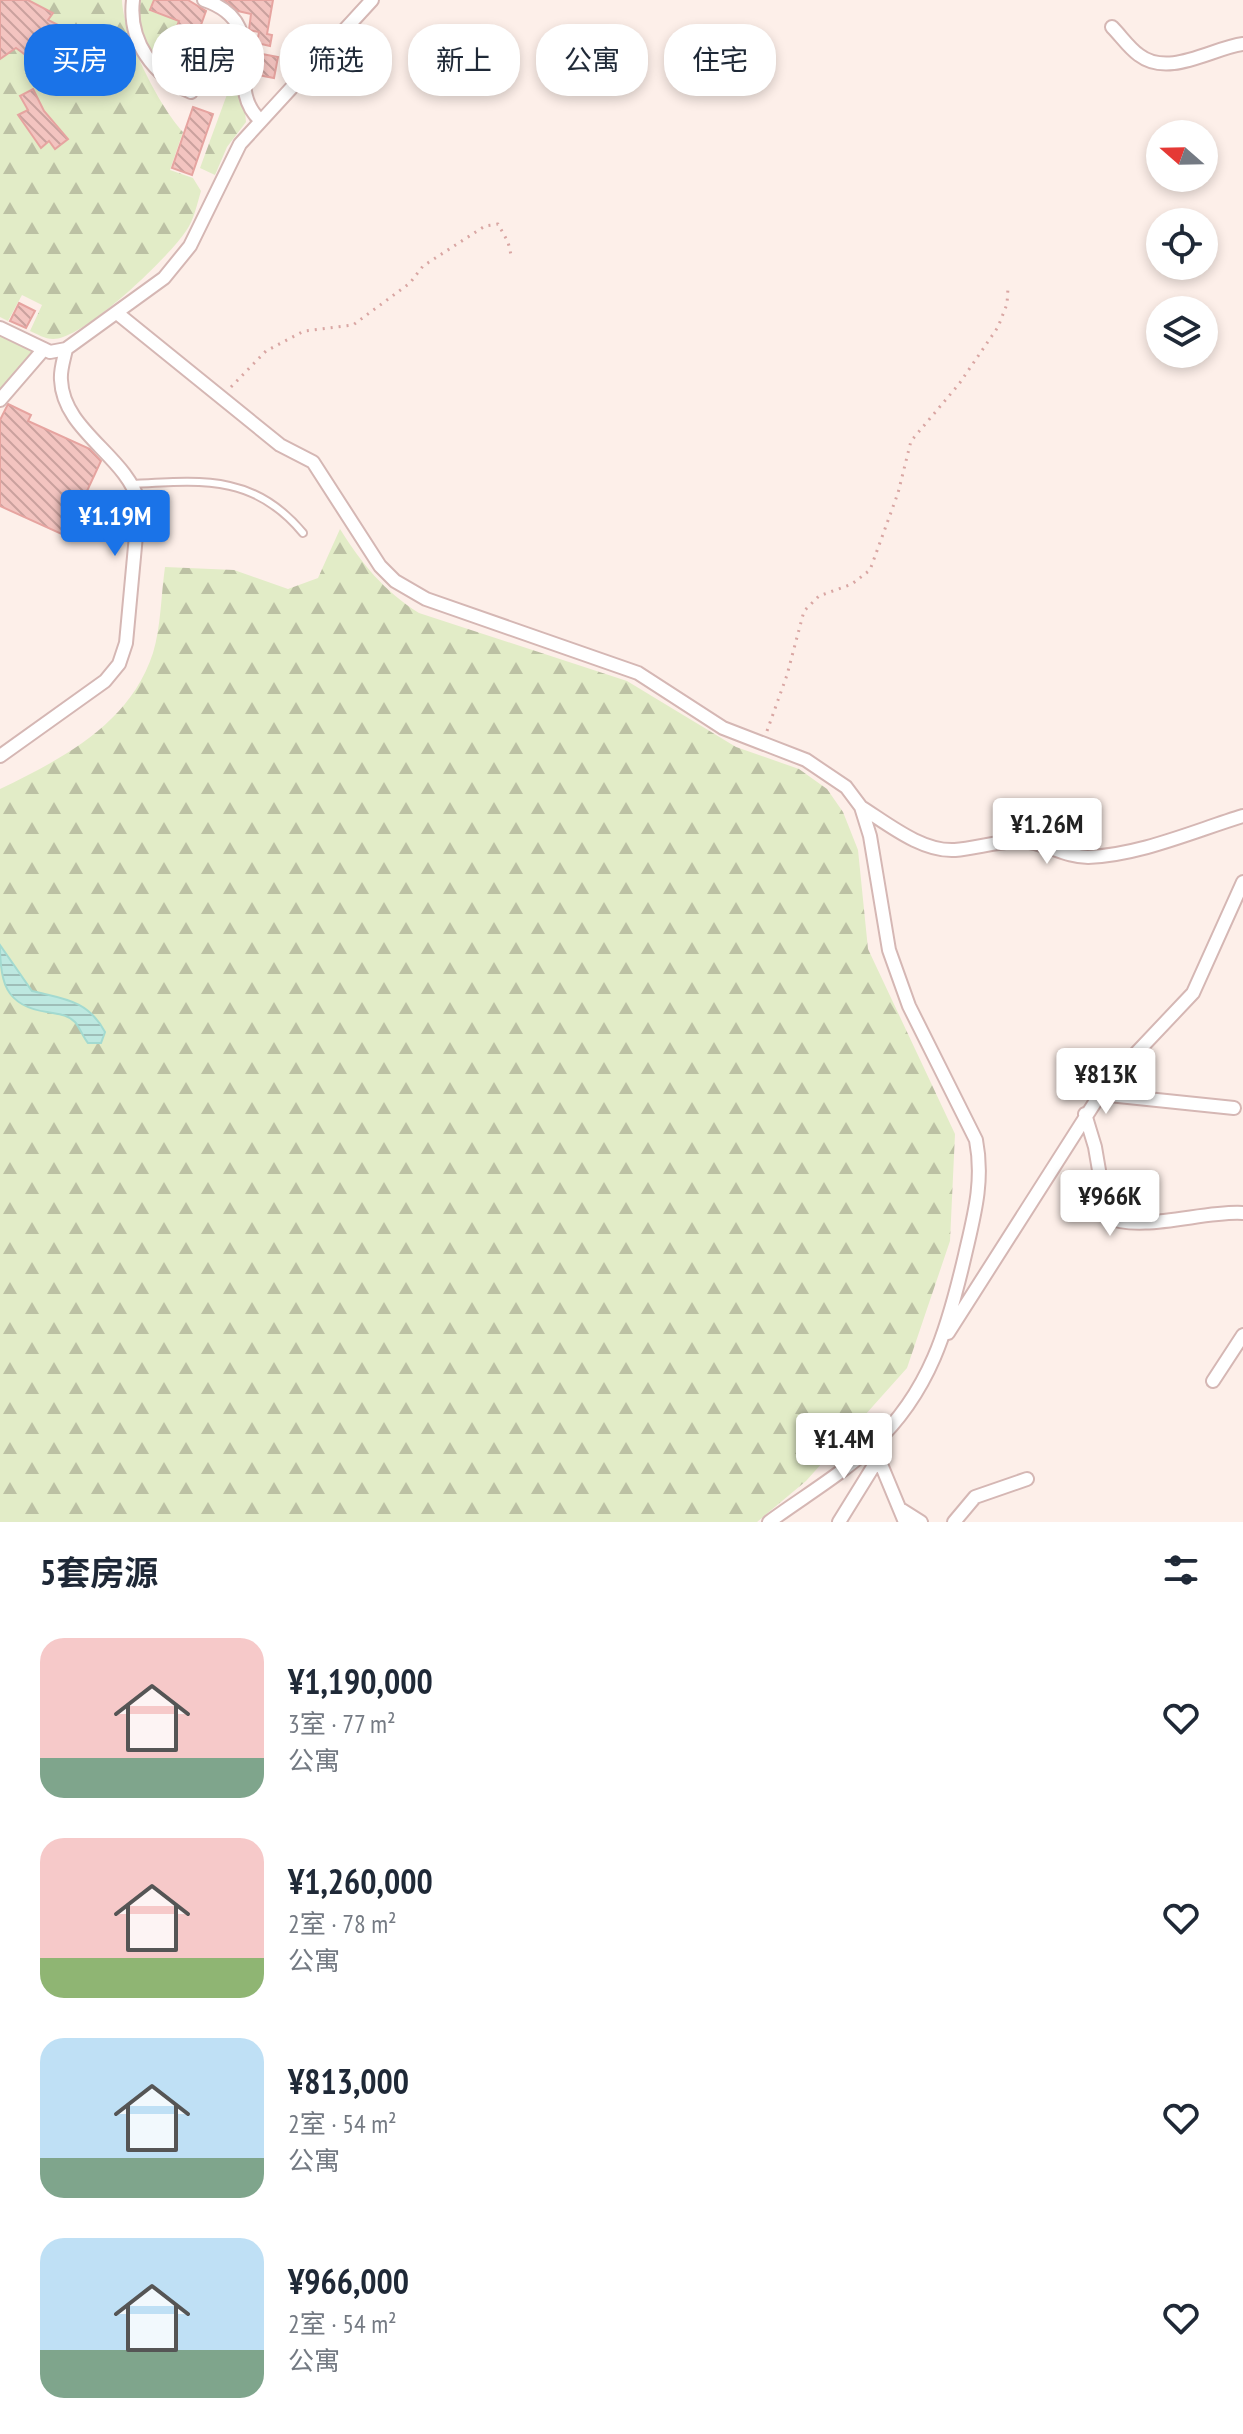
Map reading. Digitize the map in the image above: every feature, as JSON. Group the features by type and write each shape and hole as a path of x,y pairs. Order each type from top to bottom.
{"street":[{"path":"133,0 138,39 152,66"},
{"path":"204,0 230,13 239,27 245,44 245,98 248,109 261,121"},
{"path":"0,328 50,352 66,349 164,278 190,246 240,144 372,0"},
{"path":"1112,27 1138,55 1165,64 1243,44"},
{"path":"117,313 280,445 313,462 380,566 395,581 426,599 638,673 723,728 797,757 829,773 846,787 861,807 870,836 889,950 909,1006 972,1130 981,1163 980,1191 944,1339"},
{"path":"0,400 44,349"},
{"path":"0,756 105,681 119,664 126,643 139,503 134,484 67,406 61,379 66,349"},
{"path":"861,807 932,848 952,850 1018,841 1080,856 1123,852 1243,816"},
{"path":"769,1522 873,1445 907,1404 944,1339 977,1293 1085,1114 1099,1094 1193,993 1243,882"},
{"path":"1099,1094 1234,1108"},
{"path":"1085,1114 1095,1147 1107,1217 1137,1221 1195,1219 1221,1211 1243,1213"},
{"path":"1213,1381 1243,1335"},
{"path":"873,1445 905,1522"},
{"path":"839,1522 878,1459"},
{"path":"954,1522 975,1497 1027,1479"},
{"path":"896,1506 921,1522"}],"lane":[{"path":"134,484 219,482 257,493 288,515 303,533"}],"path":[{"path":"220,398 266,351 304,331 353,325 410,283 423,266 485,226 498,224 508,242 512,259"},
{"path":"763,746 804,611 819,596 852,584 870,570 898,493 911,441 949,396 998,327 1007,304 1008,288"}],"green space":[{"path":"0,0 122,0 127,24 24,24 24,96 136,96 136,52 152,84 152,96 158,96 183,132 170,170 193,178 201,191 195,212 189,227 162,259 104,312 67,336 53,339 30,331 42,305 22,295 8,321 0,317"},
{"path":"139,0 154,0 150,11 179,21 178,24 152,24 152,55 142,36"},
{"path":"226,96 244,96 246,122 227,147 215,175 200,168"},
{"path":"0,334 35,350 0,395"},
{"path":"340,529 375,576 395,596 419,613 627,681 736,747 799,769 827,789 843,812 858,850 868,949 955,1134 950,1241 907,1368 806,1481 757,1522 0,1522 0,789 70,752 111,719 128,700 142,678 156,643 165,567 234,570 288,589 318,578"}],"water":[{"path":"0,945 32,991 74,1002 91,1013 105,1032 101,1043 88,1043 69,1017 33,1009 13,997 1,969"}],"building":[{"path":"0,0 28,0 53,13 48,20 56,24 24,24 24,54 16,48 0,59"},
{"path":"154,0 188,0 206,11 201,24 178,24 179,21 150,10"},
{"path":"224,0 273,0 267,34 272,35 270,46 264,45 264,24 250,24 251,14 238,11"},
{"path":"264,54 278,57 274,78 264,76"},
{"path":"20,96 36,96 44,111 68,139 55,149 49,141 41,148 18,115 28,110"},
{"path":"193,107 213,114 192,175 172,168"},
{"path":"19,303 35,311 26,328 10,321"},
{"path":"8,404 31,415 28,421 90,449 101,461 66,536 0,506 0,420"}]}
